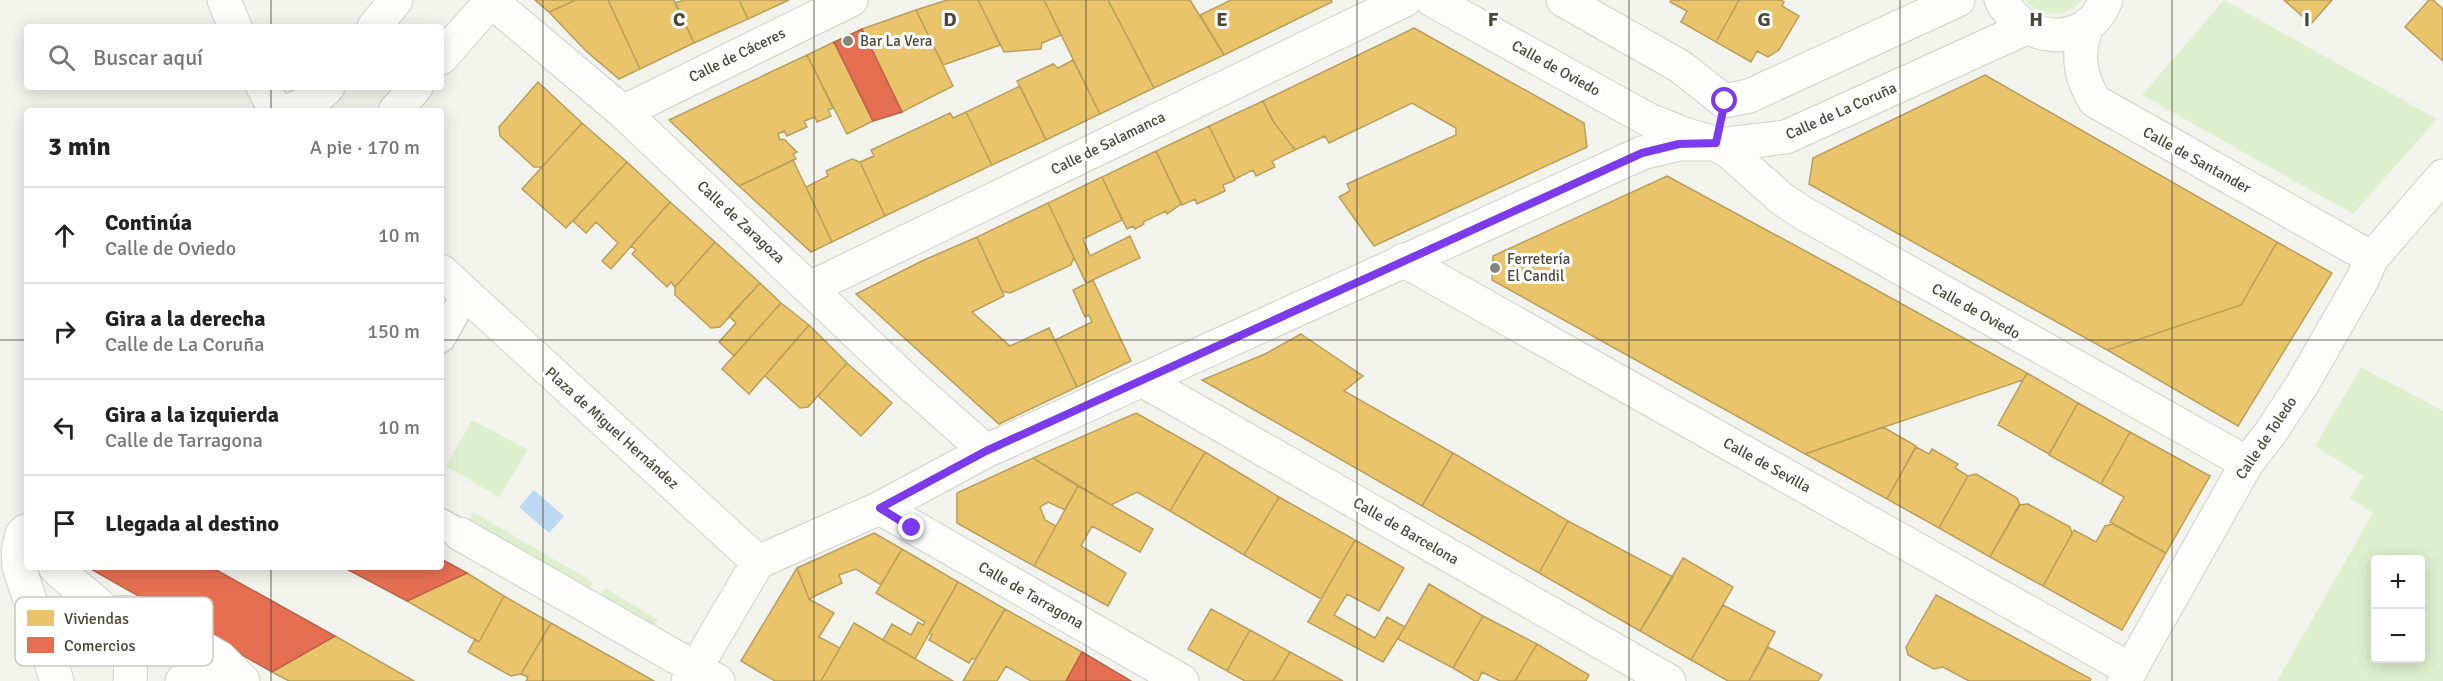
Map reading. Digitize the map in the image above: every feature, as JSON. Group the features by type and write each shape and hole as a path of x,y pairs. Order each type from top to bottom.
{"street":[{"path":"224,0 234,24"},
{"path":"377,24 396,0"},
{"path":"444,54 490,0"},
{"name":"Calle de Zaragoza","path":"490,0 623,112 908,382 986,451"},
{"name":"Calle de Cáceres","path":"623,112 851,0"},
{"name":"Calle de Salamanca","path":"810,288 1405,0"},
{"name":"Calle de Oviedo","path":"1432,0 1648,120 1716,143 1782,199 1803,213 2247,463"},
{"path":"1563,0 1682,67 1725,101"},
{"path":"1725,101 1749,96 1958,0"},
{"path":"2001,0 2011,15 2026,28 2051,36 2064,35 2097,12"},
{"name":"Calle de Santander","path":"2097,12 2081,43 2081,66 2085,85 2095,101 2372,258"},
{"name":"Calle de La Coruña","path":"758,562 880,508 986,451 1642,153 1679,144 1753,142 1786,137 2026,28"},
{"path":"265,90 274,108"},
{"path":"295,108 326,90"},
{"path":"398,108 413,90"},
{"path":"1716,143 1725,101"},
{"name":"Calle de Toledo","path":"2127,675 2247,463 2271,432 2303,383 2362,280 2372,258 2443,176"},
{"name":"Calle de Sevilla","path":"1403,260 2127,675"},
{"name":"Plaza de Miguel Hernández","path":"444,275 758,562"},
{"path":"444,333 466,294"},
{"name":"Calle de Barcelona","path":"1142,380 1669,681"},
{"name":"Calle de Tarragona","path":"880,508 1182,681"},
{"path":"451,528 700,677 758,562"},
{"path":"24,532 18,551 19,567 29,597"},
{"path":"58,570 88,597"},
{"path":"213,654 243,681"},
{"path":"130,681 131,666"},
{"path":"182,681 208,678 222,681"}],"green space":[{"path":"2026,0 2082,0 2069,10 2054,14 2039,11"},
{"path":"2224,0 2437,119 2353,214 2142,95"},
{"path":"2361,367 2443,411 2443,681 2277,681 2373,513 2350,498 2363,476 2315,446"},
{"path":"472,420 528,450 499,497 446,466"},
{"path":"473,512 593,582 586,594 466,525"},
{"path":"605,588 658,620 651,632 598,601"}],"water":[{"path":"534,490 564,516 549,533 519,507"}],"building: Viviendas":[{"path":"535,0 576,0 549,12"},
{"path":"576,0 608,0 640,69 619,79 586,51 549,12"},
{"path":"608,0 674,0 694,43 640,69"},
{"path":"684,0 739,0 748,19 694,43 675,3"},
{"path":"739,0 789,0 748,19"},
{"path":"947,0 978,0 1000,45 943,65 916,10"},
{"path":"978,0 1044,0 1061,35 1042,43 1041,49 1004,52"},
{"path":"1044,0 1108,0 1154,88 1100,114"},
{"path":"1108,0 1190,0 1224,55 1154,88"},
{"path":"1231,0 1331,0 1332,2 1224,55 1200,15"},
{"path":"1671,0 1739,0 1716,42 1681,22 1687,11 1670,2"},
{"path":"1739,0 1781,0 1784,2 1782,6 1799,16 1779,50 1768,57 1757,51 1751,62 1716,42"},
{"path":"2284,0 2332,0 2311,24"},
{"path":"2429,0 2433,0 2443,9 2443,61 2405,27"},
{"path":"916,10 953,86 902,112 862,29"},
{"path":"1414,28 1584,123 1587,147 1374,246 1339,197 1350,191 1347,184 1456,135 1456,128 1412,103 1329,143 1325,136 1295,150 1273,121 1263,101"},
{"path":"834,42 873,121 847,134 807,55"},
{"path":"807,55 833,108 828,110 831,116 817,122 815,117 804,121 807,127 787,136 784,131 778,134 780,140 784,139 797,152 793,154 796,159 739,186 669,120"},
{"path":"1073,60 1100,114 1046,140 1017,81 1053,64 1058,68"},
{"path":"1985,75 2277,242 2241,305 2107,350 1809,184 1813,158"},
{"path":"538,82 582,123 542,167 534,167 500,136 499,127"},
{"path":"1020,86 1046,140 992,165 966,112"},
{"path":"1263,101 1273,121 1295,150 1272,161 1275,167 1256,176 1253,170 1235,179 1209,126"},
{"path":"966,112 992,165 885,216 860,162 874,156 871,150 950,113 953,118"},
{"path":"582,123 627,162 566,228 522,189"},
{"path":"1209,126 1235,180 1223,185 1225,191 1197,204 1195,199 1182,205 1156,151"},
{"path":"1156,151 1181,204 1167,214 1166,211 1143,222 1144,224 1135,229 1133,226 1127,229 1102,177"},
{"path":"852,159 860,162 885,216 832,242 806,187 828,176 826,171"},
{"path":"793,160 832,242 811,252 739,186"},
{"path":"627,162 670,202 611,269 602,261 618,243 596,222 586,233 573,221"},
{"path":"1667,176 2027,373 2023,380 1805,454 1492,280 1493,256"},
{"path":"1102,177 1122,220 1083,239 1090,256 1130,236 1140,258 1086,283 1048,203"},
{"path":"670,202 715,242 675,287 671,282 667,287 632,254 636,250 631,246"},
{"path":"1048,203 1074,257 1071,265 1010,293 1002,291 977,237"},
{"path":"977,237 1004,296 972,312 1010,346 1049,328 1077,387 999,424 856,294"},
{"path":"715,242 760,283 720,327 711,328 675,295 675,287"},
{"path":"2277,242 2332,273 2238,426 2107,350 2241,305"},
{"path":"1093,280 1131,361 1077,387 1055,340 1092,322 1089,315 1085,317 1073,290"},
{"path":"760,283 781,303 734,356 719,342 736,323 729,316"},
{"path":"781,303 809,325 749,394 722,369"},
{"path":"809,325 847,363 808,407 800,408 765,376"},
{"path":"1301,334 1363,376 1344,391 1453,453 1422,506 1202,380 1265,354"},
{"path":"847,363 892,403 861,436 818,396"},
{"path":"2027,373 2078,403 2049,454 1998,425"},
{"path":"2078,403 2130,432 2101,484 2049,455"},
{"path":"1136,413 1205,452 1170,511 1137,492 1111,505 1033,458"},
{"path":"1883,427 1916,446 1887,499 1805,454"},
{"path":"2130,432 2210,476 2166,553 2110,522 2124,497 2101,484"},
{"path":"1916,447 1929,454 1932,449 1958,464 1955,468 1968,476 1939,528 1887,499"},
{"path":"1205,452 1279,497 1244,555 1170,511"},
{"path":"1453,453 1568,521 1539,573 1422,506"},
{"path":"1033,458 1078,486 1065,510 1048,502 1040,507 1045,520 1056,526 1034,566 957,523 957,493"},
{"path":"1976,474 2017,498 2020,505 1990,557 1939,528 1968,476"},
{"path":"1078,486 1153,529 1140,552 1092,526 1081,546 1126,573 1108,606 1034,566"},
{"path":"1279,497 1355,540 1321,599 1244,555"},
{"path":"2028,504 2070,527 2072,534 2043,586 1990,557 2019,505"},
{"path":"1568,521 1673,577 1640,631 1539,573"},
{"path":"2113,524 2166,553 2122,630 2043,586 2074,530 2096,542 2105,526"},
{"path":"874,533 902,549 881,585 856,569 839,575 842,583 809,599 797,568"},
{"path":"1355,540 1404,568 1379,611 1347,594 1334,615 1375,638 1387,617 1405,627 1383,662 1308,622"},
{"path":"902,549 958,582 915,659 883,640 892,624 911,635 918,622 923,625 925,622 876,593"},
{"path":"1683,558 1733,587 1691,660 1640,631"},
{"path":"797,568 809,599 834,613 819,637 840,648 821,681 775,681 741,661"},
{"path":"467,573 504,596 479,642 407,601"},
{"path":"958,582 1005,609 975,660 972,658 969,663 929,640 932,635 929,633"},
{"path":"1429,584 1483,616 1453,668 1398,639"},
{"path":"1936,595 2091,679 2090,681 1969,681 1943,667 1934,669 1908,655 1906,647"},
{"path":"504,596 551,623 521,674 511,676 468,652 475,639 479,642"},
{"path":"1723,605 1775,632 1749,681 1728,681 1691,660"},
{"path":"1005,609 1082,652 1066,681 1031,681 1006,666 997,681 963,681"},
{"path":"1211,609 1250,630 1227,671 1188,649"},
{"path":"1483,616 1537,644 1515,681 1500,681 1482,672 1478,681 1475,681 1453,668"},
{"path":"551,623 654,681 526,681 528,677 521,674"},
{"path":"854,623 883,640 953,681 821,681"},
{"path":"1250,630 1290,652 1273,681 1245,681 1227,671"},
{"path":"335,636 414,681 289,681 272,672"},
{"path":"1537,644 1589,675 1586,681 1515,681"},
{"path":"1768,647 1822,675 1818,681 1749,681"},
{"path":"1290,652 1343,681 1273,681"}],"building: Comercios":[{"path":"862,29 902,112 873,121 834,42"},
{"path":"444,561 467,573 407,601 349,570 444,570"},
{"path":"93,570 216,570 335,636 272,672 213,638 213,597 140,597"},
{"path":"1082,652 1131,681 1066,681"}],"place":[{"name":"Bar La Vera","path":"848,41"},
{"name":"Ferretería El Candil","path":"1495,268"}],"route":[{"path":"912,528 880,508 986,451 1642,153 1679,144 1716,143 1725,101"}]}
